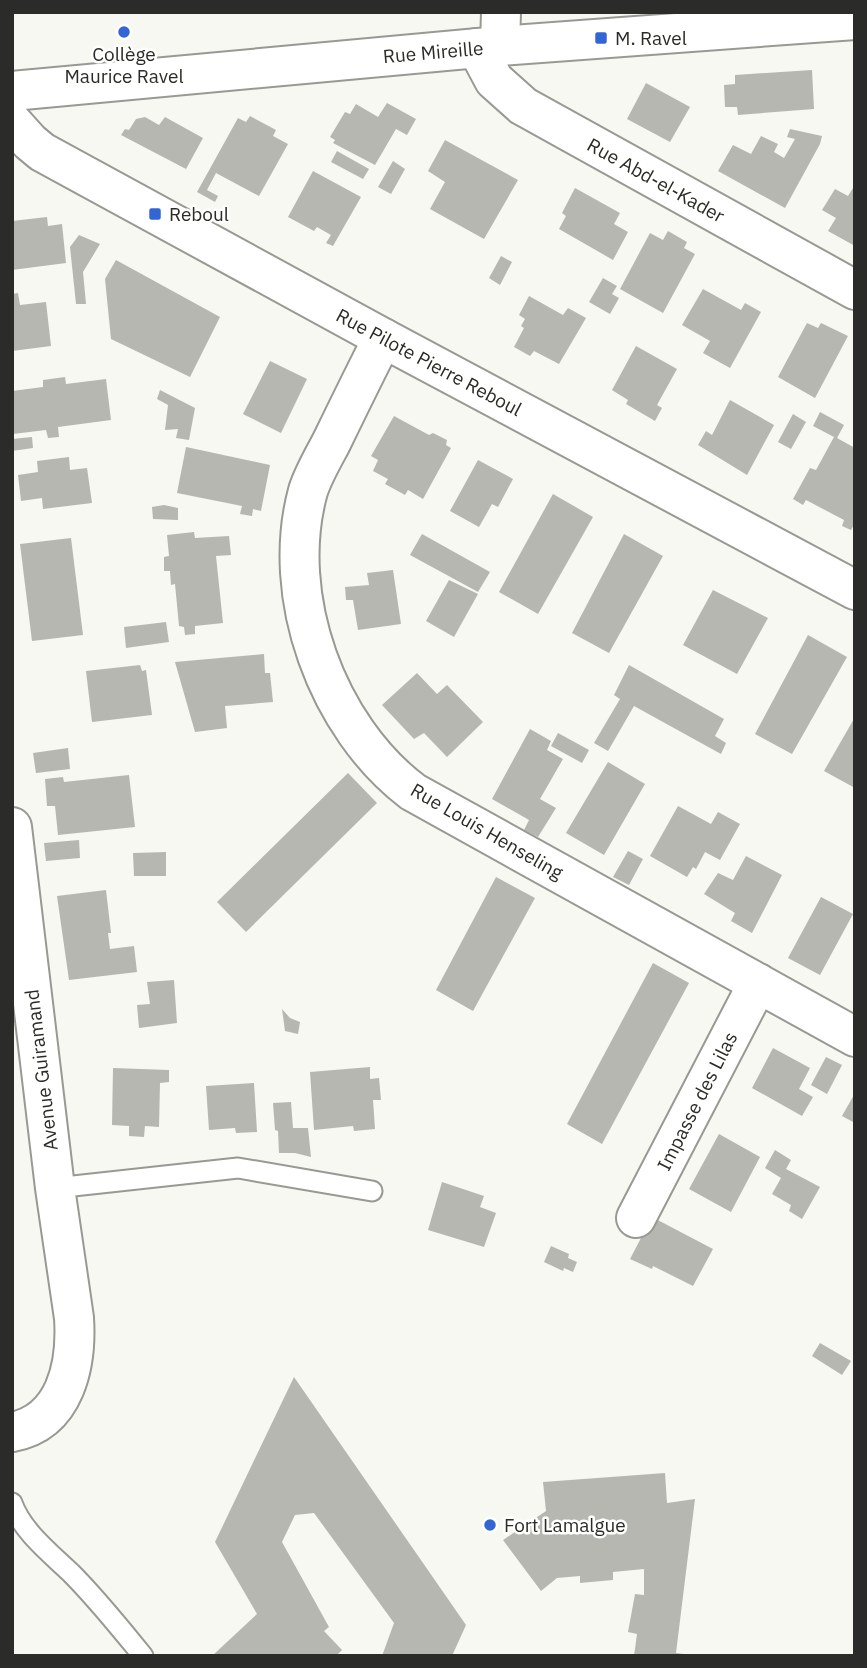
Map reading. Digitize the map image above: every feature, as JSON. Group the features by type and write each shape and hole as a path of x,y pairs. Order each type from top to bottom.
{"street":[{"name":"Rue Mireille","path":"12,91 493,35 800,18 855,20"},
{"name":"Rue Abd-el-Kader","path":"493,35 494,80 523,106 855,290"},
{"name":"Rue Pilote Pierre Reboul","path":"12,122 42,152 855,590"},
{"name":"Rue Louis Henseling","path":"383,338 309,489 300,542 310,636 317,660 340,704 371,751 414,792 855,1037"},
{"name":"Avenue Guiramand","path":"12,827 55,1188 74,1318 70,1376 57,1403 35,1424 12,1432"},
{"name":"Impasse des Lilas","path":"636,1218 758,984"}],"lane":[{"path":"55,1188 238,1168 372,1191"},
{"path":"12,1503 16,1514 52,1557 71,1573 143,1656"}],"building":[{"path":"812,70 814,109 738,115 737,107 725,107 724,85 735,84 735,75"},
{"path":"646,83 690,107 670,142 627,119"},
{"path":"387,103 416,119 407,135 396,129 375,165 333,143 335,140 330,137 345,112 350,114 356,104 378,117"},
{"path":"250,116 276,130 273,136 288,144 259,196 216,173 207,190 218,196 215,202 197,192 238,118 246,122"},
{"path":"145,117 159,125 165,117 203,138 186,169 121,135 125,129 129,130 136,119"},
{"path":"790,129 822,136 785,208 718,171 733,145 751,154 761,136 778,144 774,152 784,158 795,139 787,137"},
{"path":"445,140 518,180 484,239 430,209 445,182 428,171"},
{"path":"337,151 369,169 363,179 331,162"},
{"path":"393,161 405,169 391,194 378,187"},
{"path":"313,171 361,197 333,246 326,243 331,235 317,227 314,231 288,217"},
{"path":"575,188 620,213 614,224 628,232 613,260 559,229 566,216 562,213"},
{"path":"853,188 855,246 828,231 836,218 822,210 835,189 848,196"},
{"path":"47,217 48,226 62,224 66,263 12,270 12,221"},
{"path":"668,231 687,242 684,248 695,254 663,313 620,289 650,233 663,240"},
{"path":"79,235 100,244 83,272 86,304 76,304 70,247"},
{"path":"501,256 512,262 500,285 489,278"},
{"path":"116,260 220,317 190,377 111,339 105,279"},
{"path":"603,278 617,286 612,294 619,298 610,314 589,302"},
{"path":"703,289 741,310 745,303 761,312 730,368 703,353 710,341 682,325"},
{"path":"18,293 20,305 46,302 51,346 12,351 12,294"},
{"path":"529,296 563,315 568,308 586,318 559,364 534,351 530,356 514,347 524,328 521,326 525,319 519,315"},
{"path":"807,323 818,328 821,323 848,336 815,398 778,377"},
{"path":"636,346 677,369 657,405 662,408 655,421 626,404 628,400 612,390"},
{"path":"270,361 307,379 281,433 243,414"},
{"path":"65,377 66,384 106,379 111,420 58,427 59,437 48,438 46,430 13,434 12,391 43,387 43,380"},
{"path":"160,390 195,408 189,440 176,438 178,429 165,430 168,405 157,399"},
{"path":"730,400 774,425 747,475 698,445 706,431 712,435"},
{"path":"820,412 844,425 837,438 855,448 855,523 851,530 842,526 844,520 806,500 803,505 793,499 810,468 816,470 834,437 813,426"},
{"path":"793,414 806,422 791,449 778,442"},
{"path":"394,416 429,435 433,433 447,440 446,445 451,448 423,499 408,490 405,495 385,484 388,479 373,471 378,460 371,456"},
{"path":"32,437 33,448 12,451 12,439"},
{"path":"186,447 270,465 261,511 253,509 252,516 240,514 242,506 177,493"},
{"path":"69,457 70,470 87,468 92,503 43,509 42,498 21,501 18,475 38,472 37,461"},
{"path":"478,460 513,479 498,507 492,504 479,527 450,511"},
{"path":"553,494 593,517 538,614 499,592"},
{"path":"164,505 178,508 178,520 153,519 152,507"},
{"path":"194,532 195,538 229,536 231,555 216,556 223,623 195,626 195,634 185,635 184,627 179,626 175,584 171,585 170,571 164,571 164,557 169,556 167,535"},
{"path":"422,534 490,572 478,592 410,555"},
{"path":"624,534 663,556 609,653 572,633"},
{"path":"71,538 83,635 32,641 20,544"},
{"path":"393,570 401,624 358,630 353,600 346,600 345,587 369,585 367,573"},
{"path":"449,580 478,594 454,637 426,621"},
{"path":"713,590 768,618 737,674 683,645"},
{"path":"166,622 169,642 126,648 124,627"},
{"path":"808,635 847,657 792,754 755,734"},
{"path":"264,654 265,673 270,673 273,702 225,706 227,728 195,732 175,662"},
{"path":"140,665 142,671 146,670 152,715 92,722 86,671"},
{"path":"629,665 724,719 715,736 726,743 721,754 634,706 608,751 594,743 620,699 614,695"},
{"path":"417,673 437,694 447,685 483,722 447,757 424,733 414,739 382,705"},
{"path":"855,717 855,788 824,771"},
{"path":"530,729 551,741 547,750 563,759 540,799 556,808 538,837 524,830 529,820 492,799"},
{"path":"558,733 589,750 582,763 551,746"},
{"path":"68,748 70,769 36,773 33,753"},
{"path":"608,762 645,784 604,855 566,833"},
{"path":"348,773 377,803 246,932 217,902"},
{"path":"129,775 135,827 58,835 55,806 47,806 45,779 63,777 64,782"},
{"path":"678,806 711,824 718,812 740,824 720,860 705,852 696,869 693,867 687,877 650,856"},
{"path":"79,840 80,858 46,861 44,843"},
{"path":"628,851 643,859 629,885 613,877"},
{"path":"166,852 166,876 134,876 133,853"},
{"path":"746,856 782,875 752,933 731,921 735,913 704,894 718,873 733,880"},
{"path":"496,877 535,898 473,1011 436,990"},
{"path":"106,890 110,949 134,946 137,972 69,980 57,896"},
{"path":"821,897 853,914 820,975 788,958"},
{"path":"653,963 689,983 602,1144 567,1124"},
{"path":"174,980 177,1023 139,1028 137,1005 150,1004 147,982"},
{"path":"282,1009 290,1018 300,1022 298,1034 285,1031"},
{"path":"773,1048 810,1068 799,1089 813,1097 802,1116 752,1088"},
{"path":"826,1057 842,1065 827,1094 811,1085"},
{"path":"370,1067 370,1079 379,1078 381,1100 373,1100 375,1129 354,1131 353,1126 314,1130 310,1072"},
{"path":"113,1068 169,1070 169,1082 160,1083 159,1127 145,1126 144,1137 129,1136 129,1126 112,1125"},
{"path":"254,1083 257,1132 236,1133 235,1128 209,1130 206,1086"},
{"path":"855,1093 855,1123 842,1116"},
{"path":"291,1102 293,1128 308,1128 311,1157 279,1153 273,1103"},
{"path":"719,1134 760,1157 731,1212 689,1189"},
{"path":"775,1150 791,1160 786,1169 820,1187 802,1219 789,1211 791,1205 772,1194 781,1178 765,1168"},
{"path":"442,1182 484,1196 480,1207 496,1213 484,1247 428,1230"},
{"path":"652,1217 713,1249 693,1286 653,1266 652,1269 630,1259"},
{"path":"551,1246 569,1254 568,1258 577,1262 573,1272 564,1268 563,1271 544,1262"},
{"path":"820,1343 851,1361 842,1375 812,1356"},
{"path":"294,1377 466,1625 452,1656 382,1656 394,1623 314,1513 295,1515 282,1542 329,1627 324,1631 342,1650 336,1656 212,1656 257,1614 215,1542"},
{"path":"665,1473 667,1503 695,1499 676,1653 684,1656 634,1656 637,1634 628,1632 635,1594 644,1595 644,1569 613,1572 613,1580 580,1583 580,1576 557,1578 541,1591 503,1540 546,1511 543,1482"}],"place":[{"name":"Collège Maurice Ravel","path":"124,32"},
{"name":"M. Ravel","path":"601,38"},
{"name":"Reboul","path":"155,214"},
{"name":"Fort Lamalgue","path":"490,1525"}]}
